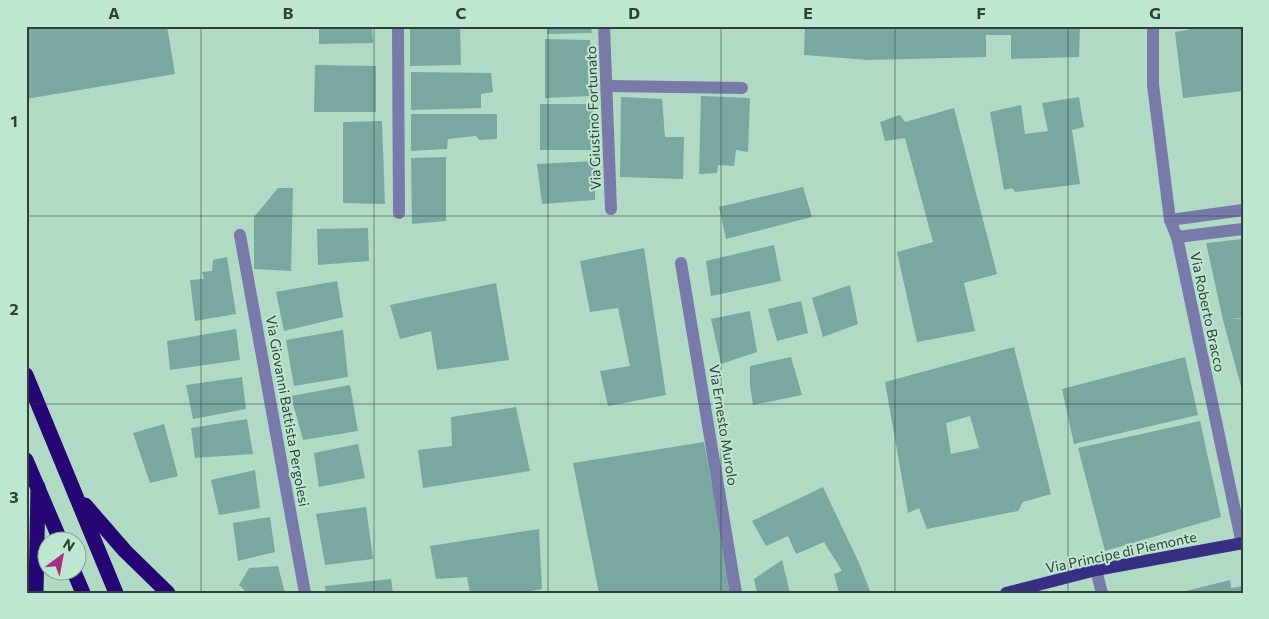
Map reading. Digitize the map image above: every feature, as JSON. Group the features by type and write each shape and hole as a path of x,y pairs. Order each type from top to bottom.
{"highway":[{"path":"26,365 28,380 78,496 116,593"},
{"path":"26,460 57,532"},
{"path":"36,593 38,487"},
{"path":"78,496 125,551 168,593"}],"main road":[{"name":"Via Principe di Piemonte","path":"1006,593 1096,570 1242,543"}],"street":[{"path":"398,26 399,213"},
{"name":"Via Giustino Fortunato","path":"604,26 608,86 611,209"},
{"name":"Via Roberto Bracco","path":"1153,26 1153,85 1170,220 1177,236 1242,543"},
{"path":"608,86 742,88"},
{"path":"1170,220 1243,210"},
{"path":"1177,236 1243,229"},
{"name":"Via Giovanni Battista Pergolesi","path":"240,234 306,593"},
{"name":"Via Ernesto Murolo","path":"681,263 736,593"},
{"path":"1096,570 1102,593"}],"building":[{"path":"26,26 167,26 175,74 26,99"},
{"path":"319,26 372,26 373,43 319,44"},
{"path":"410,26 460,26 461,65 410,66"},
{"path":"547,26 591,26 592,33 547,34"},
{"path":"805,26 1080,26 1079,57 1011,59 1011,35 986,35 986,57 868,60 804,55"},
{"path":"1188,26 1243,26 1243,91 1183,98 1175,32 1188,30"},
{"path":"545,39 590,40 592,96 545,98"},
{"path":"315,65 376,66 376,112 314,112"},
{"path":"411,72 491,73 493,92 481,94 481,108 411,110"},
{"path":"701,96 750,98 748,152 736,150 734,166 718,165 717,173 699,174"},
{"path":"621,97 662,99 665,137 684,137 683,179 620,177"},
{"path":"1079,97 1084,127 1072,130 1080,184 1015,192 1012,188 1004,190 990,112 1021,105 1025,134 1048,131 1042,103"},
{"path":"540,104 593,104 594,150 540,150"},
{"path":"954,108 997,274 964,283 975,331 917,342 897,252 933,242 905,138 885,141 880,122 900,115 905,122"},
{"path":"411,114 497,114 497,139 479,140 476,136 448,139 447,149 411,151"},
{"path":"382,121 385,204 343,203 343,122"},
{"path":"446,157 446,221 412,224 411,158"},
{"path":"595,161 595,200 542,204 537,164"},
{"path":"803,187 812,217 726,239 719,207"},
{"path":"278,188 293,188 291,271 254,269 254,217"},
{"path":"368,228 369,261 318,265 317,229"},
{"path":"1243,239 1243,318 1229,319 1243,319 1242,390 1223,320 1206,243"},
{"path":"774,245 781,281 711,296 706,261"},
{"path":"644,248 666,395 608,406 600,371 630,366 618,308 590,312 580,261"},
{"path":"227,257 236,314 195,321 190,280 204,279 202,272 212,271 213,260"},
{"path":"337,281 343,317 284,331 276,292"},
{"path":"496,283 509,360 437,370 431,331 400,339 390,305"},
{"path":"850,285 858,324 823,337 812,298"},
{"path":"801,301 808,333 777,341 768,309"},
{"path":"750,311 757,352 721,364 711,319"},
{"path":"236,329 240,360 170,370 167,341"},
{"path":"343,330 348,377 294,386 286,340"},
{"path":"1014,347 1051,494 1023,502 1018,511 927,529 919,508 908,513 885,382","holes":["970,416 979,448 951,454 946,423"]},
{"path":"791,357 802,395 753,405 750,386 750,366"},
{"path":"1185,357 1198,415 1074,444 1062,389"},
{"path":"242,377 246,409 193,419 186,385"},
{"path":"350,385 358,431 303,440 291,396"},
{"path":"516,407 530,471 423,488 418,450 452,446 451,417"},
{"path":"247,419 253,454 195,458 191,428"},
{"path":"1200,421 1221,517 1105,551 1078,448"},
{"path":"164,424 178,476 150,483 133,433"},
{"path":"704,442 732,593 599,593 573,463"},
{"path":"358,444 365,478 319,487 314,453"},
{"path":"255,470 260,508 219,515 211,480"},
{"path":"823,487 871,593 839,593 834,574 842,571 824,542 796,554 788,536 766,546 752,521"},
{"path":"366,507 373,559 325,565 316,514"},
{"path":"270,517 275,552 238,561 233,523"},
{"path":"539,529 542,589 520,593 470,593 467,577 436,579 430,546"},
{"path":"782,560 790,593 757,593 754,579"},
{"path":"278,566 285,593 247,593 239,585 249,568"},
{"path":"391,579 393,593 326,593 325,586"},
{"path":"1230,580 1231,588 1243,586 1243,593 1178,593"}]}
